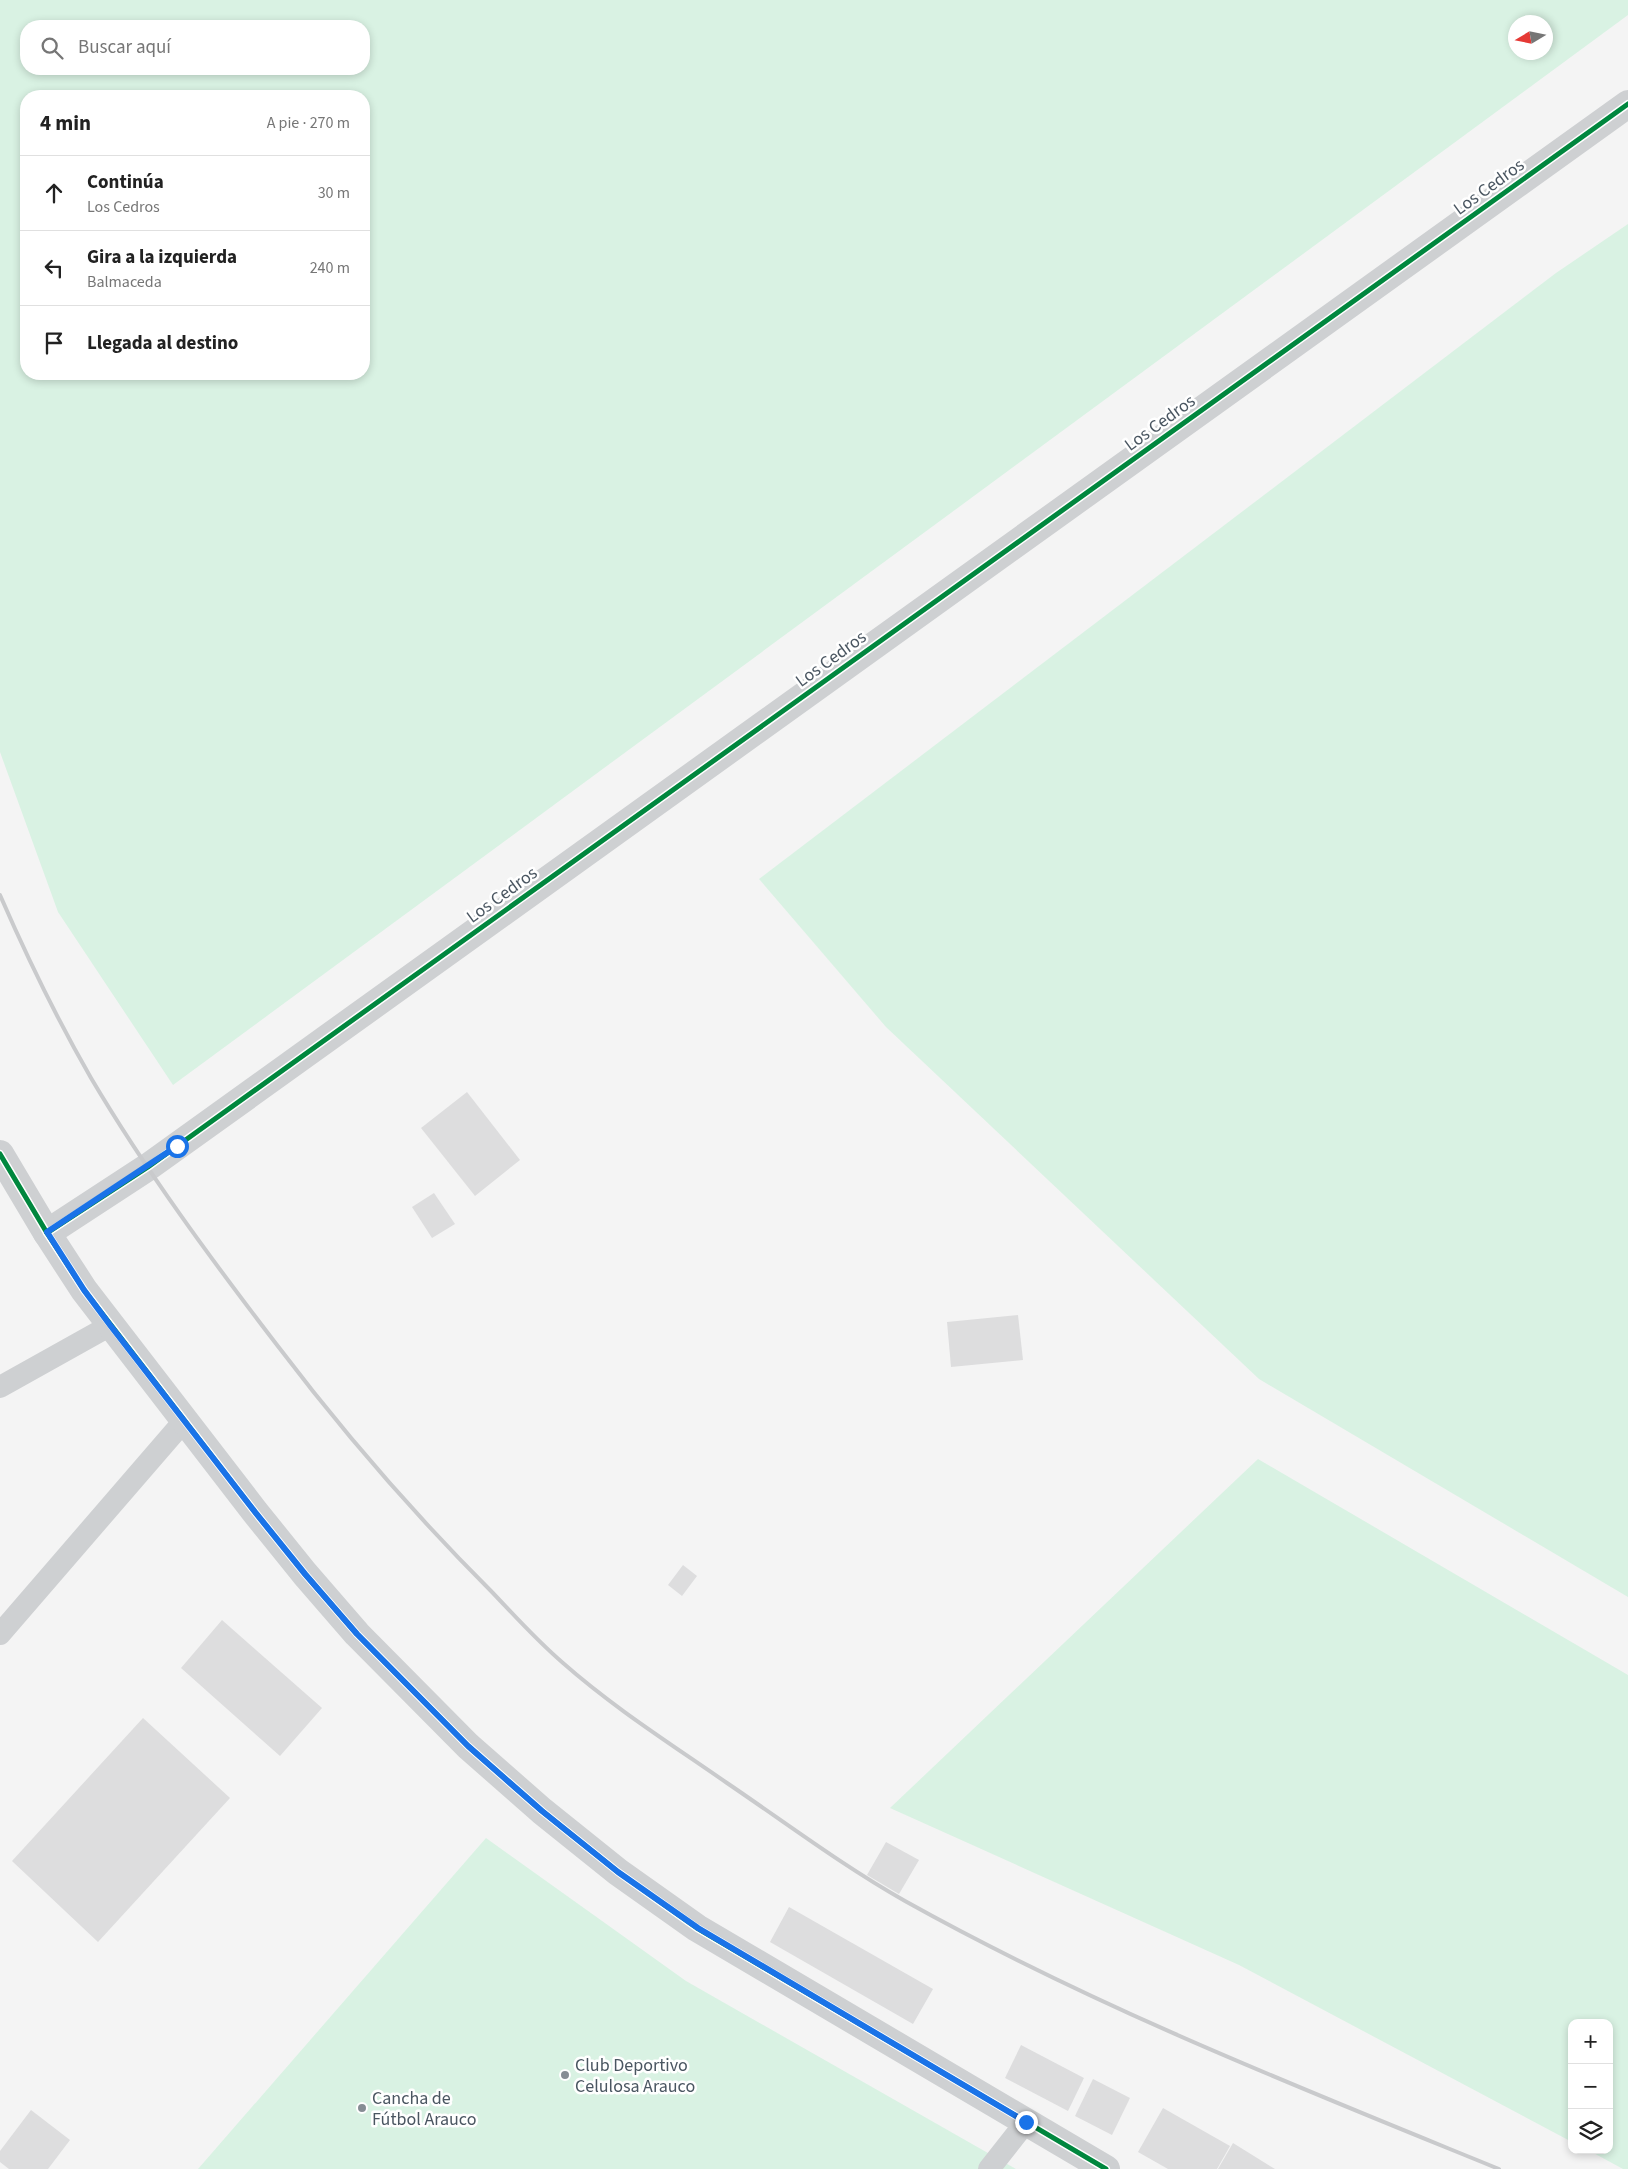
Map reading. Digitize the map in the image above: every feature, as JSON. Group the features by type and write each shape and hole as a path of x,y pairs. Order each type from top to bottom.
{"street":[{"name":"Los Cedros","path":"47,1232 162,1156 1628,104"},
{"path":"0,1154 84,1290 184,1421 305,1574 357,1634 468,1746 542,1811 618,1872 698,1928 1106,2169"}],"lane":[{"path":"0,1387 110,1325"},
{"path":"0,1634 184,1421"},
{"path":"989,2169 1026,2122"}],"green space":[{"path":"0,0 1628,0 1628,15 173,1085 58,912 0,752"},
{"path":"1628,224 1628,1597 1259,1379 886,1027 759,879 1556,273"},
{"path":"1258,1459 1628,1675 1628,2169 1623,2169 1595,2154 1613,2154 1613,2019 1568,2019 1568,2140 1239,1965 890,1808"},
{"name":"Club Deportivo Celulosa Arauco","path":"486,1838 686,1981 1016,2169 198,2169"}],"building":[{"path":"467,1092 520,1160 475,1196 421,1128"},
{"path":"434,1193 455,1224 432,1238 412,1207"},
{"path":"1018,1315 1023,1360 951,1367 947,1322"},
{"path":"683,1565 697,1576 682,1596 668,1585"},
{"path":"222,1620 322,1708 280,1756 181,1668"},
{"path":"143,1718 230,1798 98,1942 12,1861"},
{"path":"886,1842 919,1860 899,1894 867,1875"},
{"path":"789,1907 933,1989 913,2024 770,1942"},
{"path":"1021,2045 1084,2078 1068,2111 1005,2078"},
{"path":"1093,2079 1130,2098 1112,2135 1075,2116"},
{"path":"1163,2108 1230,2146 1217,2169 1168,2169 1138,2152"},
{"path":"31,2110 70,2140 48,2169 9,2169 0,2162 0,2151"},
{"path":"1233,2143 1275,2169 1218,2169"}],"railway":[{"path":"0,895 66,1033 112,1113 157,1181 252,1313 353,1441 380,1472 462,1562 563,1663 602,1695 664,1740 837,1859 882,1888 977,1940 1123,2011 1198,2044 1499,2169"}],"cycle path":[{"path":"47,1233 148,1167 1628,104"},
{"path":"0,1154 47,1233 84,1290 255,1512 357,1634 468,1746 542,1811 618,1872 697,1928 1106,2169"}],"place":[{"name":"Club Deportivo Celulosa Arauco","path":"565,2075"},
{"name":"Cancha de Fútbol Arauco","path":"362,2108"}],"route":[{"path":"177,1146 148,1167 47,1232 84,1290 184,1421 305,1574 357,1634 468,1746 542,1811 618,1872 698,1928 1026,2122"}]}
